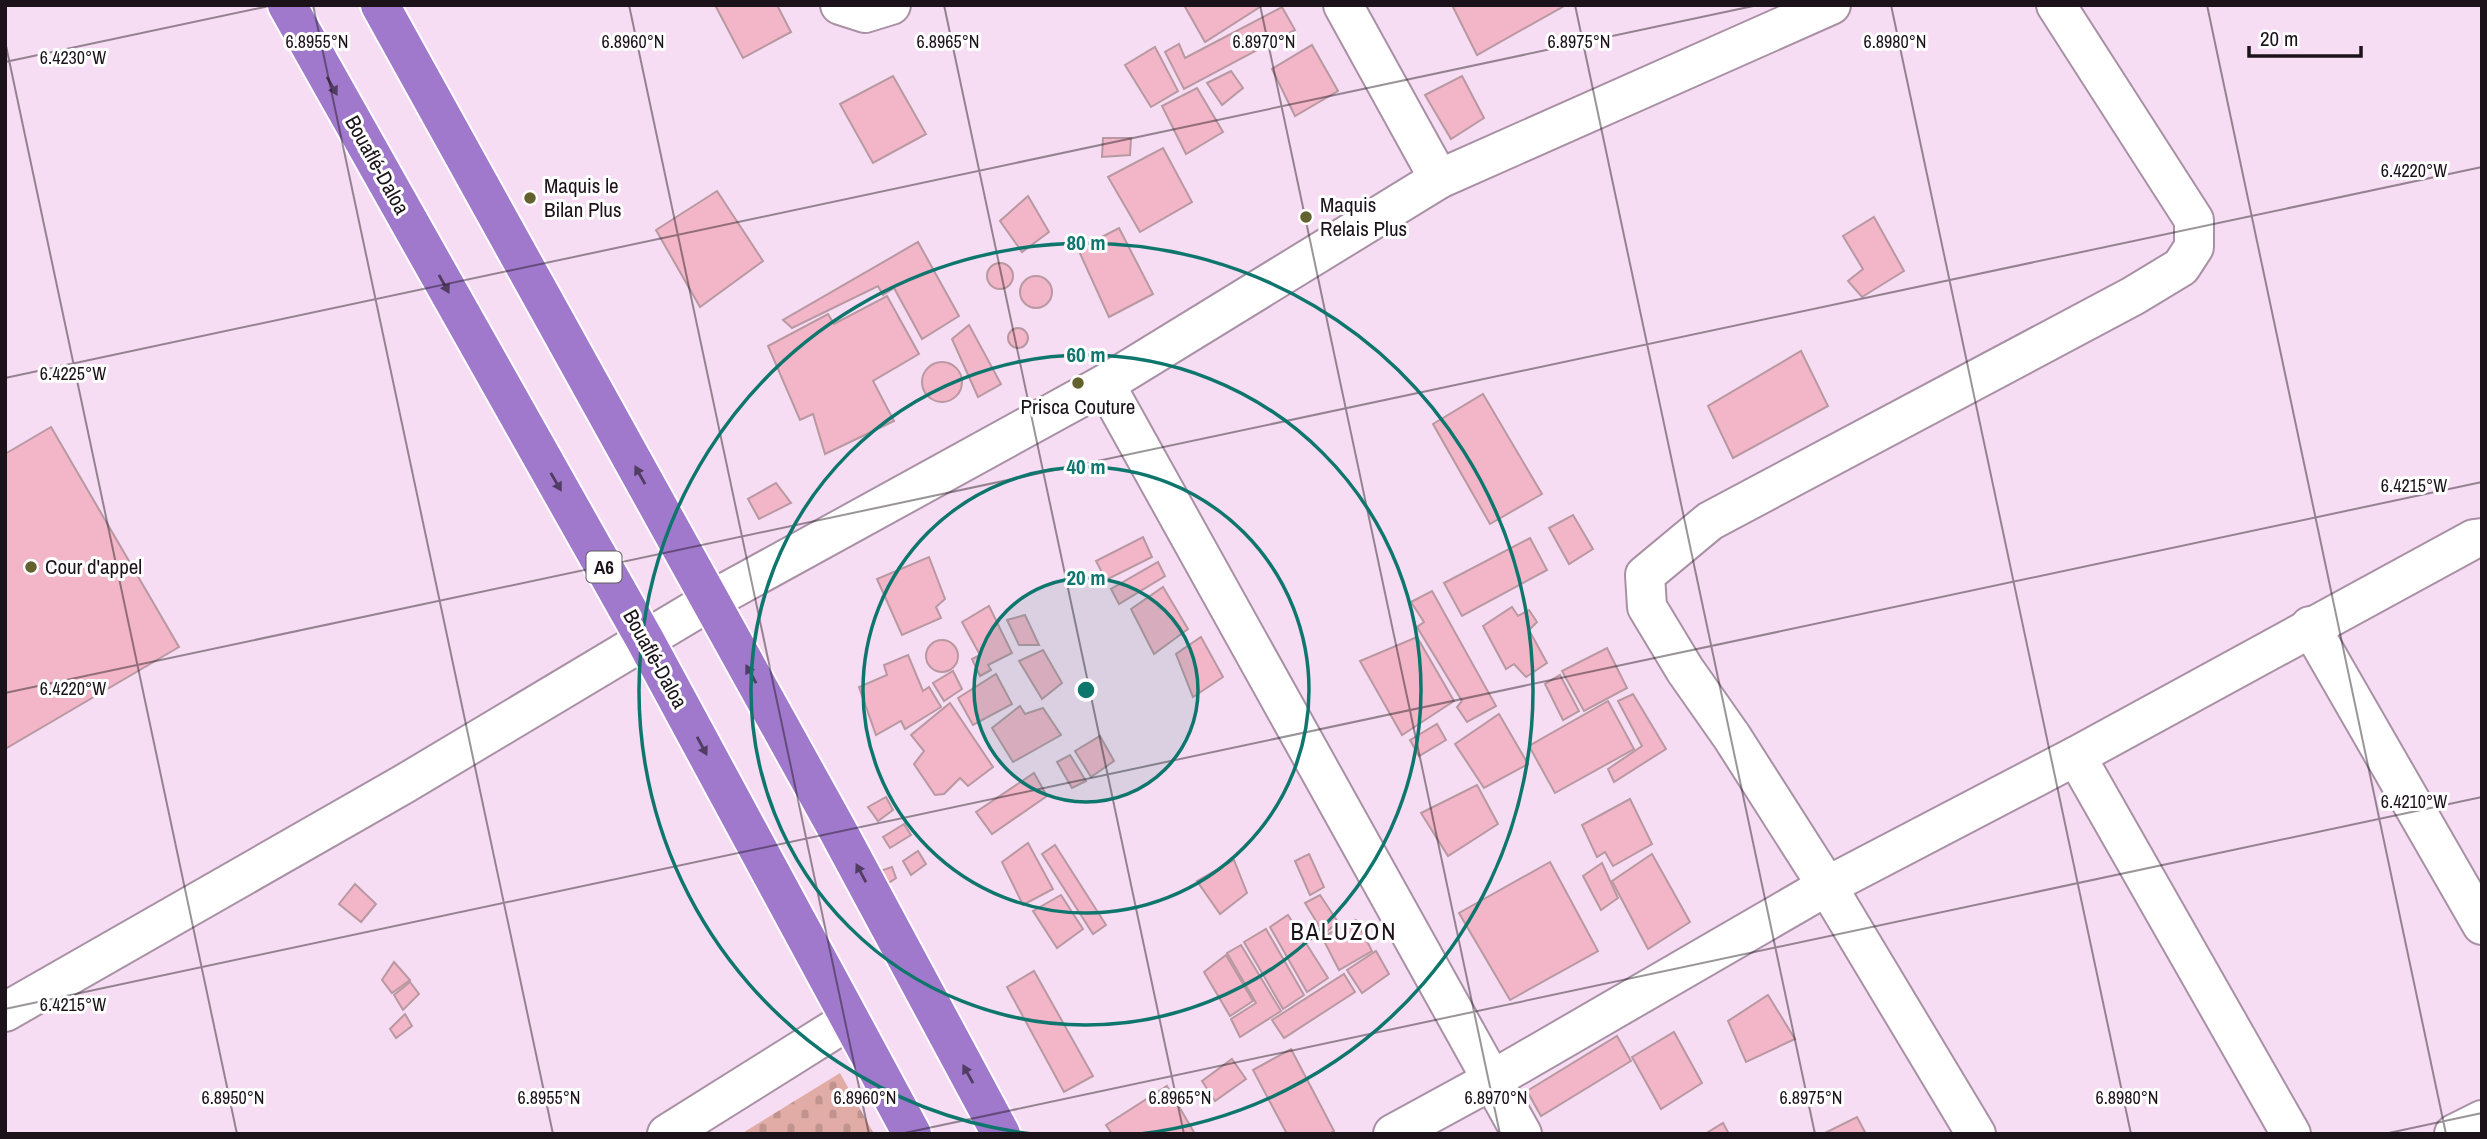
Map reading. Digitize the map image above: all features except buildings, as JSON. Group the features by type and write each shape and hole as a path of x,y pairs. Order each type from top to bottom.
{"highway":[{"name":"Bouaflé-Daloa","path":"287,5 645,640 912,1134"},
{"path":"380,5 838,831 1001,1134"}],"street":[{"path":"840,5 865,13 891,5"},
{"path":"1343,5 1439,179"},
{"path":"5,1012 404,784 710,601 1105,384 1439,179 1831,5"},
{"path":"1976,1134 1827,886 1732,737 1685,670 1647,607 1645,575 1710,521 2133,296 2182,267 2194,247 2194,220 2056,5"},
{"path":"1105,384 1522,1134"},
{"path":"1393,1134 1492,1080 1827,886 2076,756 2310,626 2474,539 2482,538"},
{"path":"2310,626 2482,925"},
{"path":"2076,756 2291,1134"},
{"path":"667,1134 849,1020"},
{"path":"2454,1134 2482,1119"}],"green space":[{"path":"840,1073 874,1134 741,1134"}],"place":[{"name":"Maquis le Bilan Plus","path":"530,198"},
{"name":"Maquis Relais Plus","path":"1306,217"},
{"name":"Prisca Couture","path":"1078,383"},
{"name":"Cour d'appel","path":"31,567"}],"district":[{"name":"BALUZON","path":"1344,932"}]}
